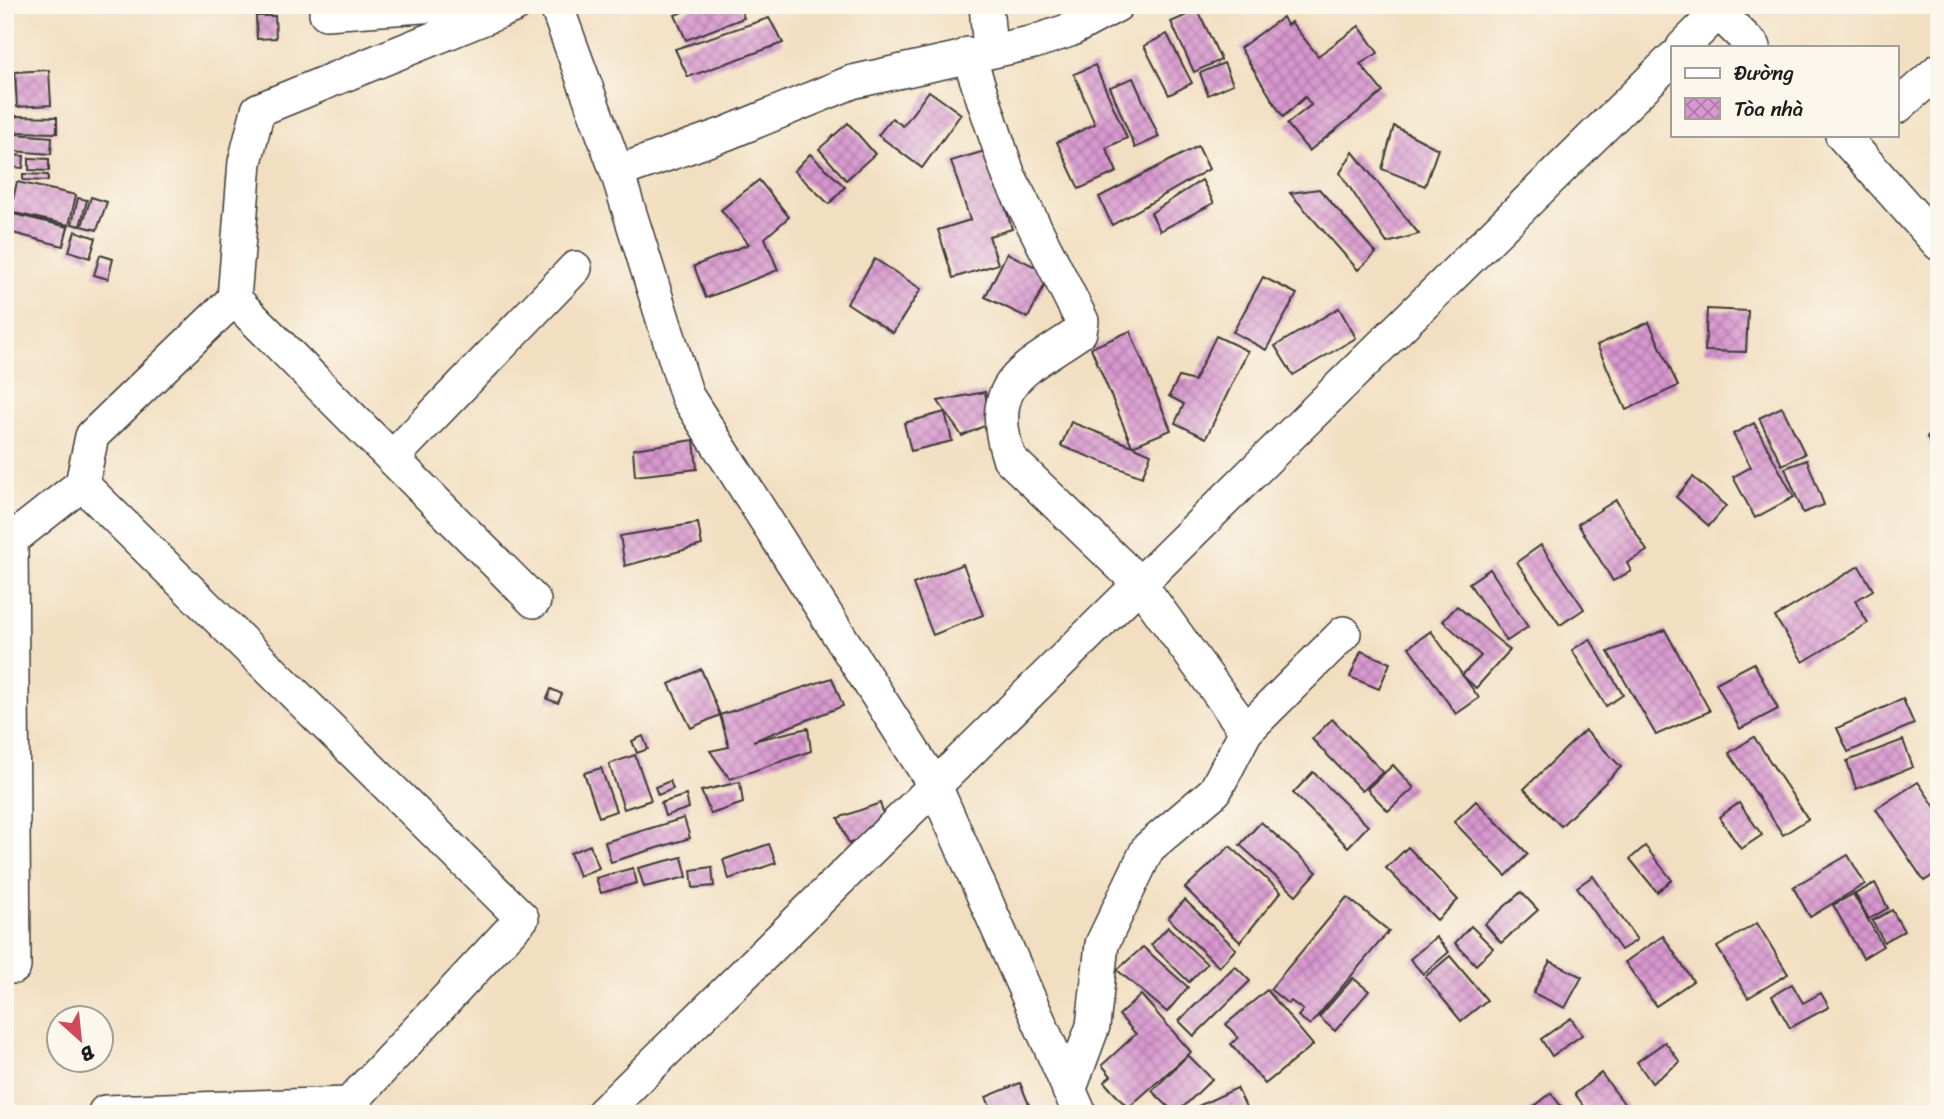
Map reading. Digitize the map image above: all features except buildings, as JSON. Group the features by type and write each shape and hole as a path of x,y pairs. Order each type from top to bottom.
{"street":[{"path":"326,13 436,5"},
{"path":"14,967 11,540 82,484 92,436 234,299 245,162 258,110 516,5"},
{"path":"556,5 618,172 687,396 935,786 1074,1102"},
{"path":"986,5 979,52 1009,176 1082,321 1080,332 1014,377 999,408 1009,458 1140,584 1246,731"},
{"path":"618,172 725,134 852,82 1034,42 1070,30 1117,5"},
{"path":"1684,46 1718,12 1753,46"},
{"path":"602,1114 1671,60"},
{"path":"1898,106 1939,70"},
{"path":"1854,138 1939,244"},
{"path":"392,458 575,268"},
{"path":"234,299 534,601"},
{"path":"82,484 522,918 354,1109 105,1112"},
{"path":"1074,1102 1093,1026 1102,944 1148,848 1214,791 1246,731 1344,633"}]}
